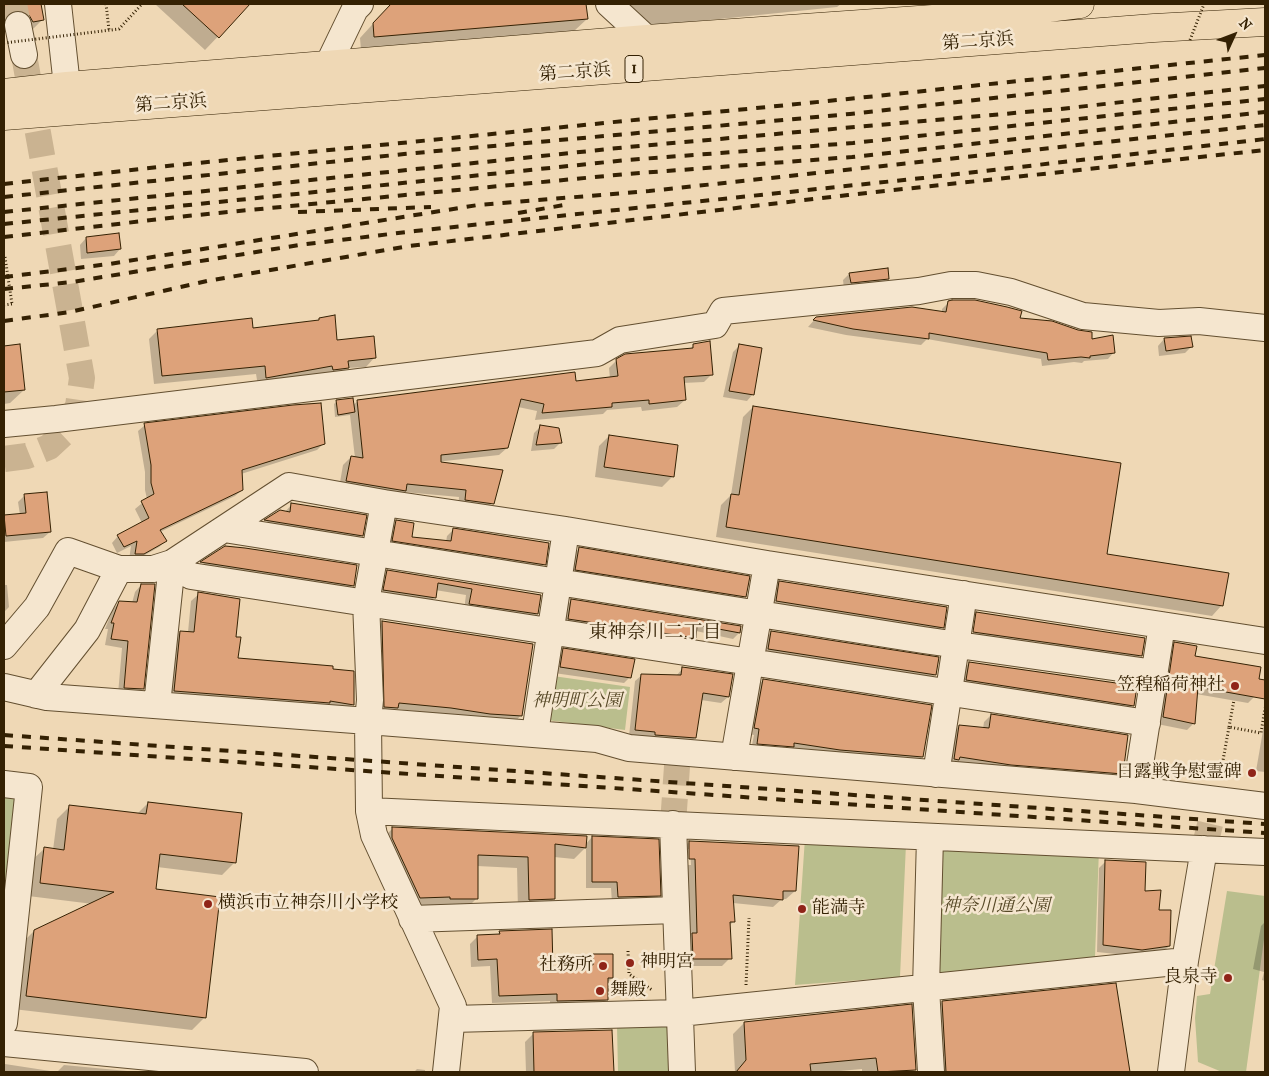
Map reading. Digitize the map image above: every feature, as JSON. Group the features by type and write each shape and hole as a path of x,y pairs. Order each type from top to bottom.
{"highway":[{"name":"第二京浜","path":"4,93 67,86 647,39 981,16 1080,4"},
{"name":"第二京浜","path":"4,116 1115,31 1265,22"}],"street":[{"path":"58,4 67,86"},
{"path":"328,65 355,9 360,4"},
{"path":"609,4 647,39"},
{"path":"4,424 598,353 620,340 715,325 723,311 919,291 951,285 976,284 1002,290 1083,316 1159,323 1200,321 1265,328"},
{"path":"4,646 37,608 68,551 119,569 153,569 172,563 289,486 767,564 1265,641"},
{"path":"384,503 366,602 370,700 368,721 369,810 374,835 453,1006 446,1072"},
{"path":"224,529 956,645 1155,673"},
{"path":"535,733 566,530"},
{"path":"172,563 191,576 1147,723"},
{"path":"157,705 172,563"},
{"path":"734,757 767,564"},
{"path":"36,695 87,630 119,569"},
{"path":"936,774 964,594"},
{"path":"1136,790 1162,625"},
{"path":"4,687 47,697 597,739 629,748 1136,790 1217,792 1265,806"},
{"path":"4,784 29,787 18,898 6,972 4,1022"},
{"path":"369,810 930,838 1265,852"},
{"path":"673,824 682,1072"},
{"path":"930,838 926,988 931,1072"},
{"path":"1171,1072 1184,961 1204,849"},
{"path":"412,919 676,910"},
{"path":"452,1019 745,1006 1184,961"},
{"path":"4,1043 305,1072"}],"path":[{"path":"106,4 109,30"},
{"path":"15,41 119,29 142,4"},
{"path":"1190,40 1204,4"},
{"path":"4,305 12,304 5,257"},
{"path":"1217,792 1234,700"},
{"path":"1229,727 1261,733 1265,708"},
{"path":"745,1006 749,918"},
{"path":"628,951 629,974 679,1010"}],"green space":[{"name":"神明町公園","path":"553,676 630,687 625,730 547,720"},
{"path":"4,789 24,791 4,907"},
{"path":"805,838 906,844 900,977 795,985"},
{"name":"神奈川通公園","path":"944,845 1099,849 1095,957 932,976 936,854"},
{"path":"1227,891 1265,896 1265,932 1246,1072 1222,1072 1198,1062 1195,1018 1197,996 1210,994"},
{"path":"667,1023 669,1072 618,1072 617,1026"}],"building":[{"path":"4,4 41,4 44,20 33,22 29,15 23,11 16,10 8,13 4,21"},
{"path":"182,4 250,4 219,38"},
{"path":"391,4 586,4 588,19 374,37 373,23"},
{"path":"119,233 121,249 87,253 86,237"},
{"path":"888,268 889,279 851,283 849,273"},
{"path":"975,300 1022,311 1020,318 1052,321 1078,330 1092,332 1092,339 1113,335 1115,353 1090,356 1090,358 1048,360 1047,353 929,333 929,339 853,329 813,320 816,317 912,307 946,312 948,301"},
{"path":"335,315 337,340 374,336 376,358 348,361 349,368 333,370 332,366 266,378 265,366 162,376 157,329 252,318 253,328 319,320 319,318"},
{"path":"1191,336 1193,347 1166,351 1164,338"},
{"path":"710,341 713,375 684,377 686,400 649,404 649,400 612,403 612,407 542,413 544,404 521,399 508,448 441,455 441,462 503,470 494,504 465,500 466,490 407,484 406,491 346,481 351,456 363,458 357,400 575,372 576,381 618,376 616,359 625,354 693,348 693,344"},
{"path":"20,344 25,390 4,392 4,346"},
{"path":"739,344 762,348 754,395 729,391"},
{"path":"353,398 355,412 338,415 336,400"},
{"path":"321,403 325,444 242,470 243,490 160,530 167,541 144,554 135,554 137,541 124,547 117,535 149,518 141,501 154,494 144,423"},
{"path":"753,406 1121,463 1107,554 1229,573 1223,606 726,527 731,494 739,495"},
{"path":"540,425 559,428 562,443 536,445"},
{"path":"609,435 678,445 674,477 604,467"},
{"path":"47,492 51,532 6,536 4,515 26,513 24,494"},
{"path":"291,503 367,515 363,536 264,520 280,510 290,512"},
{"path":"396,520 414,523 412,537 451,541 453,528 549,543 546,565 392,541"},
{"path":"225,546 357,565 354,586 200,562"},
{"path":"579,547 750,576 746,597 575,570"},
{"path":"387,570 541,595 538,614 469,604 472,589 438,583 436,598 383,590"},
{"path":"779,581 947,607 944,628 776,601"},
{"path":"141,584 155,584 144,689 124,688 128,641 111,639 114,623 111,623 119,601 137,602"},
{"path":"198,592 240,599 236,637 241,637 238,658 333,666 333,669 354,671 354,705 330,701 330,703 174,691 180,631 194,632"},
{"path":"571,599 741,626 740,633 697,625 696,638 568,619"},
{"path":"976,612 1145,638 1142,656 973,632"},
{"path":"382,621 533,644 522,716 399,703 398,708 384,707"},
{"path":"771,631 939,657 936,675 768,649"},
{"path":"1174,642 1197,646 1195,656 1261,667 1259,679 1265,680 1265,699 1198,687 1195,724 1163,717"},
{"path":"563,648 635,659 631,678 560,667"},
{"path":"969,662 1137,686 1134,706 966,680"},
{"path":"682,667 733,674 729,697 703,693 696,738 655,735 655,732 635,730 641,674 681,675"},
{"path":"763,679 932,705 923,757 840,750 794,743 794,747 757,744 759,729 754,728"},
{"path":"991,714 1128,735 1123,774 1011,765 960,757 959,760 954,759 959,725 989,728"},
{"path":"148,802 242,813 236,863 160,854 156,889 220,897 206,1018 26,996 34,930 114,892 40,883 44,847 64,850 69,805 146,814"},
{"path":"392,827 587,836 586,848 555,844 555,899 529,900 528,857 478,855 478,899 450,899 450,897 420,898 392,838"},
{"path":"592,836 659,839 661,896 618,897 617,882 592,882"},
{"path":"689,841 799,846 796,891 783,891 783,900 733,895 735,922 730,922 732,959 693,959 692,933 697,933 695,859 689,859"},
{"path":"1105,860 1146,862 1145,891 1161,890 1159,910 1171,910 1170,946 1142,950 1103,945"},
{"path":"552,929 553,969 593,965 593,954 613,954 613,978 608,978 608,1000 557,1001 557,994 499,996 497,959 478,960 477,935 500,934 499,931"},
{"path":"1116,983 1130,1072 946,1072 942,1001"},
{"path":"912,1004 916,1070 878,1072 876,1058 810,1064 811,1072 736,1072 746,1060 744,1022"},
{"path":"612,1030 614,1072 534,1072 533,1032"}],"tunnel":[{"path":"14,4 18,25"},
{"path":"4,459 27,456 49,447 64,433 78,406 82,378 24,55"},
{"path":"673,824 678,752"},
{"path":"1204,849 1216,800"}],"railway":[{"path":"4,184 1265,55"},
{"path":"4,197 404,154 850,114 1265,68"},
{"path":"4,212 628,147 1060,109 1265,86"},
{"path":"4,224 627,160 853,143 1265,99"},
{"path":"4,237 187,216 627,174 852,157 1265,112"},
{"path":"4,277 109,264 478,205 649,191 1265,125"},
{"path":"4,289 72,282 299,245 415,231 923,178 1265,139"},
{"path":"4,321 70,312 207,281 409,246 848,195 1265,150"},
{"path":"518,213 570,204"},
{"path":"298,212 431,207"},
{"path":"4,735 1265,824"},
{"path":"4,746 1265,833"}],"place":[{"name":"笠䅣稲荷神社","path":"1235,686"},
{"name":"日露戦争慰霊碑","path":"1252,773"},
{"name":"横浜市立神奈川小学校","path":"208,904"},
{"name":"能満寺","path":"802,909"},
{"name":"神明宮","path":"630,963"},
{"name":"社務所","path":"603,966"},
{"name":"良泉寺","path":"1228,978"},
{"name":"舞殿","path":"600,991"}],"district":[{"name":"東神奈川二丁目","path":"655,633"}]}
